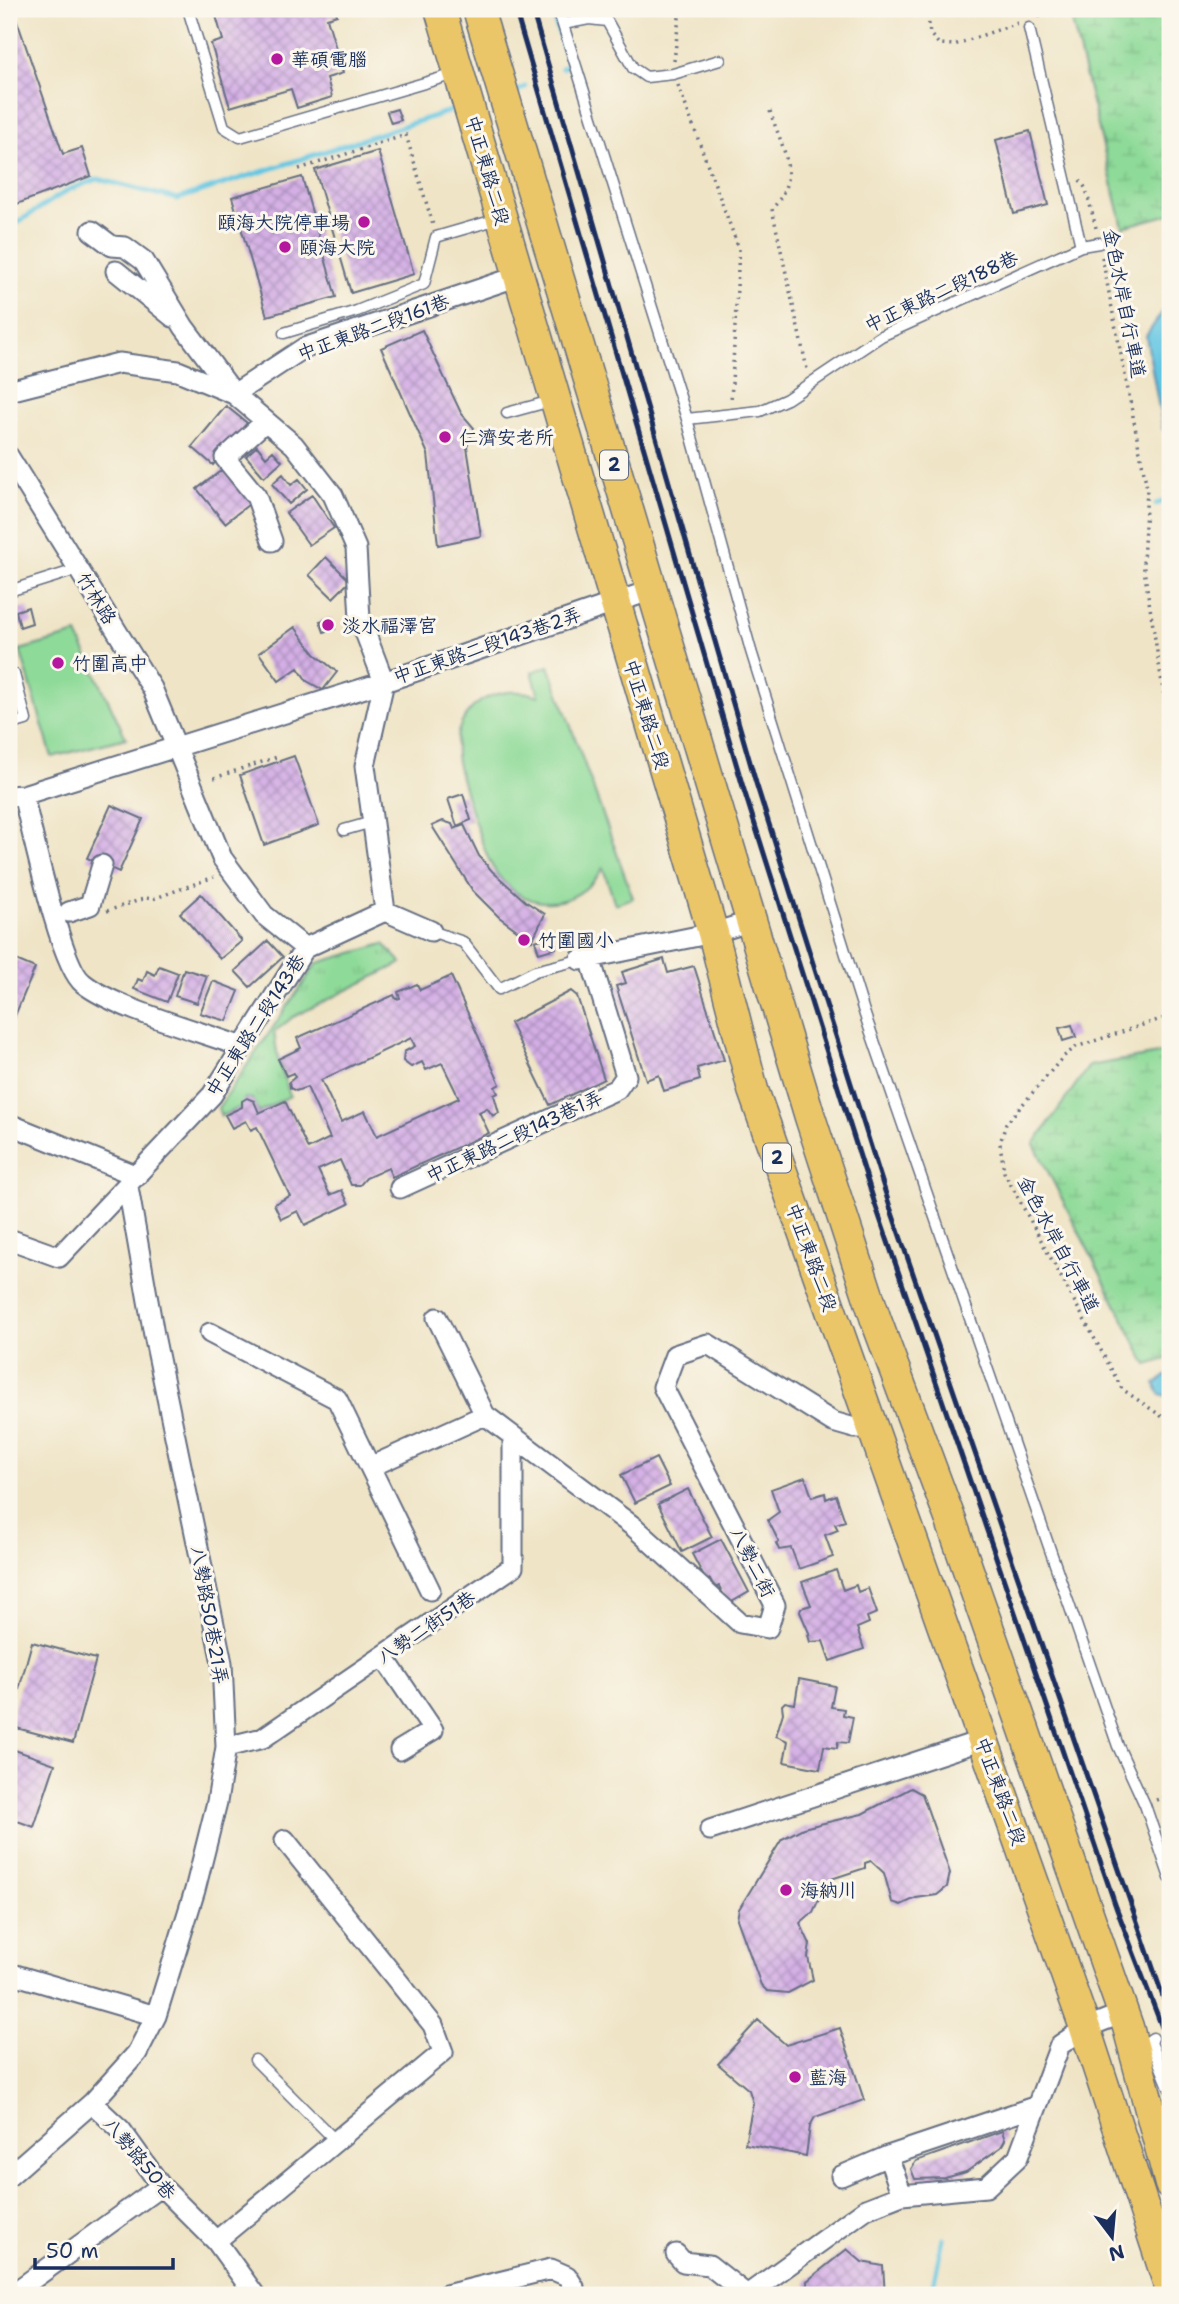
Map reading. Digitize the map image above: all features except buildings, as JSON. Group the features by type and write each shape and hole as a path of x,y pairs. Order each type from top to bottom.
{"main road":[{"name":"中正東路二段","path":"440,9 713,933 753,1090 1085,2028 1170,2288"},
{"name":"中正東路二段","path":"478,9 749,922 876,1320 951,1521 1123,2013 1170,2184"}],"street":[{"path":"92,231 112,246 125,247 144,261 184,327 234,394 294,445 333,495 356,548 360,619 384,682 16,795 66,957 80,982 105,997 242,1046"},
{"path":"117,271 184,327"},
{"name":"中正東路二段161巷","path":"234,394 304,348 360,319 519,276"},
{"path":"9,391 119,363 178,371 234,394"},
{"path":"266,421 225,458 256,496 272,541"},
{"name":"竹林路","path":"9,457 152,688 222,858 264,915 305,947"},
{"name":"中正東路二段143巷2弄","path":"385,911 365,766 384,682 613,601 652,590"},
{"path":"69,912 90,905 102,865"},
{"path":"385,911 431,931"},
{"name":"中正東路二段143巷","path":"9,1238 59,1257 212,1095 305,947 385,911"},
{"path":"585,959 713,933 749,922"},
{"name":"中正東路二段143巷1弄","path":"400,1188 617,1089 626,1076 585,959"},
{"path":"9,1124 133,1181"},
{"name":"八勢路50巷21弄","path":"92,2102 137,2053 156,2015 195,1890 217,1802 226,1747 222,1663 154,1335 133,1181"},
{"name":"八勢二街","path":"437,1318 485,1415 634,1527 740,1623 768,1628 775,1605 663,1387 675,1355 708,1344 833,1422 872,1428"},
{"path":"210,1333 337,1399 430,1590"},
{"path":"370,1467 485,1415"},
{"name":"八勢二街51巷","path":"226,1747 264,1738 513,1567 513,1437"},
{"path":"383,1656 433,1730 400,1749"},
{"path":"710,1830 983,1740"},
{"path":"216,2241 443,2052 433,2025 285,1840"},
{"path":"9,1973 156,2015"},
{"path":"676,2255 683,2262 709,2265 747,2295 866,2209 902,2195 986,2188 1018,2157 1060,2045 1085,2028 1123,2013"},
{"name":"八勢路50巷","path":"9,2176 92,2102 121,2130 160,2186 216,2241 255,2295"},
{"path":"841,2176 888,2156 1037,2106"},
{"path":"888,2156 902,2195"},
{"path":"12,2295 160,2186"},
{"path":"446,2295 551,2269 567,2276 573,2287 572,2295"}],"lane":[{"path":"188,9 224,127 240,137 459,73"},
{"path":"558,9 687,419 751,651 865,1015 1118,1746 1145,1805 1170,1878"},
{"path":"562,24 589,19 607,21 633,68 646,77 673,74 720,60"},
{"path":"1029,28 1081,246"},
{"path":"284,333 360,319 424,284 436,237 502,218"},
{"name":"中正東路二段188巷","path":"687,419 760,411 787,400 810,381 881,335 1081,246 1099,243"},
{"path":"507,414 555,400"},
{"path":"9,591 79,569"},
{"path":"9,676 13,674 26,720 9,725"},
{"path":"344,830 372,822"},
{"path":"431,931 463,942 499,989 535,971 585,959"},
{"path":"1153,2038 1150,2040 1170,2089"},
{"path":"255,2060 335,2140"}],"path":[{"path":"680,9 673,74 739,249 731,415"},
{"path":"927,9 930,34 940,44 954,45 1018,23 1029,28"},
{"path":"1038,9 1041,22"},
{"path":"770,111 790,174 786,193 772,209 810,381"},
{"path":"299,169 406,135 436,237"},
{"name":"金色水岸自行車道","path":"1079,178 1086,189 1099,243 1147,488 1143,563 1170,734"},
{"path":"214,778 280,756"},
{"path":"96,914 146,898 153,899 214,877"},
{"name":"金色水岸自行車道","path":"1170,1016 1076,1047 1063,1057 1006,1124 1000,1143 1004,1172 1122,1389 1170,1422"}],"green space":[{"path":"1069,9 1170,9 1170,214 1123,227"},
{"path":"77,634 126,738 52,757 20,650"},
{"path":"549,666 633,898 615,904 603,868 578,894 563,900 532,900 517,893 504,882 488,858 460,776 456,754 457,737 470,711 493,695 523,692 539,696 532,672"},
{"path":"384,944 402,963 293,1017 274,1032 278,1059 290,1096 259,1112 252,1099 245,1098 242,1107 221,1116 218,1108 317,963"},
{"path":"1170,1052 1170,1358 1147,1365 1034,1144 1089,1066"}],"water":[{"path":"1170,301 1170,431 1163,430 1146,336"},
{"path":"1170,1373 1170,1397 1160,1394 1155,1384"}],"waterway":[{"path":"551,9 569,65 562,68"},
{"path":"516,92 525,87"},
{"path":"9,228 68,190 98,179 177,199 453,110"},
{"path":"1156,504 1170,499"},
{"path":"931,2295 943,2238"}],"railway":[{"path":"515,9 743,787 874,1201 1116,1907 1170,2048"},
{"path":"532,9 756,783 890,1207 1170,2017"}],"place":[{"name":"華碩電腦","path":"277,59"},
{"name":"頤海大院停車場","path":"364,222"},
{"name":"頤海大院","path":"285,247"},
{"name":"仁濟安老所","path":"445,437"},
{"name":"淡水福澤宮","path":"328,625"},
{"name":"竹圍高中","path":"58,663"},
{"name":"竹圍國小","path":"524,940"},
{"name":"海納川","path":"786,1890"},
{"name":"藍海","path":"795,2077"}]}
